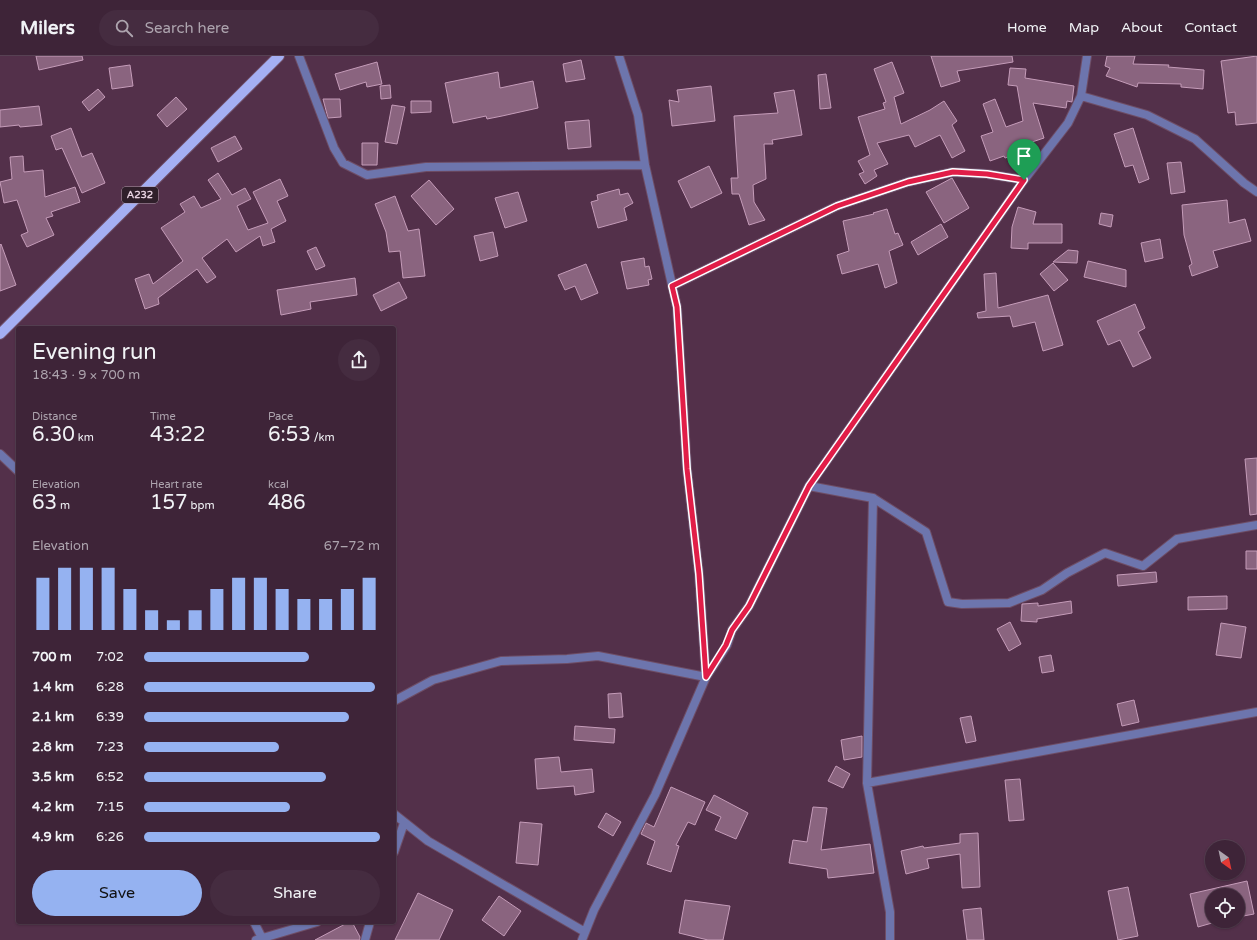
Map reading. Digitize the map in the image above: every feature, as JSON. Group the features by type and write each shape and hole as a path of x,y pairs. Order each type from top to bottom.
{"main road":[{"name":"A232","path":"0,334 280,56"}],"street":[{"path":"300,56 334,148 342,163 367,175 426,167 645,165"},
{"path":"619,56 638,115 645,165 677,307 687,469 699,574 706,677"},
{"path":"396,816 404,824 428,841 583,936 594,910 654,795 706,677 726,645 732,630 749,606 809,486 1024,180 1068,123 1081,96 1087,56"},
{"path":"1081,96 1147,115 1195,139 1244,183 1257,192"},
{"path":"672,286 837,206 908,182 953,172 987,174 1024,180"},
{"path":"0,454 16,468"},
{"path":"809,486 873,498 926,532 948,602 962,604 1009,603 1042,590 1067,573 1105,553 1143,566 1177,539 1257,525"},
{"path":"873,498 866,783 890,912 890,940"},
{"path":"396,700 433,680 501,661 567,659 598,656 706,677"},
{"path":"866,783 1257,712"},
{"path":"396,846 404,824"},
{"path":"255,924 259,939 310,924"},
{"path":"364,940 369,924"}],"building":[{"path":"36,56 82,56 83,60 39,70"},
{"path":"931,56 1012,56 1013,62 957,71 960,81 941,87"},
{"path":"1107,56 1135,56 1133,64 1169,65 1168,67 1204,70 1203,89 1181,87 1181,84 1138,83 1137,87 1106,76 1110,68 1105,66"},
{"path":"1257,56 1257,123 1236,125 1235,112 1228,113 1221,61"},
{"path":"581,60 585,79 566,82 563,64"},
{"path":"377,62 382,84 367,87 366,82 340,90 335,74"},
{"path":"892,62 904,93 894,97 901,124 930,110 944,101 957,121 952,125 965,151 952,158 940,135 915,147 909,135 877,143 888,164 874,170 877,176 865,184 859,174 864,172 858,161 870,155 858,117 885,109 883,103 886,102 874,69"},
{"path":"130,65 133,86 112,89 109,68"},
{"path":"1010,68 1026,69 1025,78 1074,86 1072,102 1067,101 1066,108 1033,103 1044,138 1020,146 1022,153 1005,158 1004,156 990,161 981,136 993,132 983,104 995,99 1006,127 1023,121 1017,86 1008,85"},
{"path":"498,72 500,88 533,81 538,108 487,119 486,116 453,123 445,83"},
{"path":"826,74 831,108 820,109 818,75"},
{"path":"390,85 391,98 381,99 380,86"},
{"path":"711,86 715,121 672,126 669,100 679,102 677,90"},
{"path":"98,89 105,97 89,111 82,102"},
{"path":"794,90 802,135 772,140 773,144 764,144 766,179 753,185 754,202 765,220 749,225 739,194 732,194 731,178 738,178 734,116 778,113 774,93"},
{"path":"176,97 187,109 167,127 157,115"},
{"path":"323,99 340,99 341,117 328,118"},
{"path":"411,101 431,101 431,112 411,113"},
{"path":"392,105 405,107 397,144 385,142"},
{"path":"39,106 42,125 0,127 0,110"},
{"path":"589,120 591,147 568,149 565,122"},
{"path":"71,128 82,157 92,153 105,183 82,193 62,148 56,150 51,136"},
{"path":"1133,128 1149,179 1139,183 1133,165 1125,167 1114,134"},
{"path":"235,136 242,149 218,162 211,148"},
{"path":"362,143 378,143 377,165 362,165"},
{"path":"23,156 24,172 43,170 45,197 75,187 80,202 51,212 53,216 46,218 54,235 27,247 21,235 28,232 17,200 4,203 0,182 12,179 10,157"},
{"path":"1181,162 1185,192 1171,194 1167,163"},
{"path":"709,166 722,193 691,208 678,181"},
{"path":"218,173 232,195 245,188 251,199 237,206 248,230 268,223 253,192 280,179 288,196 277,201 286,221 271,229 275,242 263,246 260,236 236,252 227,239 202,258 216,277 207,283 197,269 158,298 159,304 145,309 135,279 149,274 153,284 183,261 161,228 185,212 180,204 194,196 201,208 221,199 208,180"},
{"path":"952,178 969,208 944,223 926,192"},
{"path":"429,180 454,209 436,225 411,196"},
{"path":"619,189 620,195 628,193 633,203 624,208 627,220 598,228 591,202 598,200 597,195"},
{"path":"518,192 527,221 505,228 495,198"},
{"path":"395,196 408,231 419,229 425,276 403,278 400,251 389,252 386,232 375,204"},
{"path":"1227,200 1229,223 1245,219 1251,241 1213,251 1218,267 1192,276 1189,266 1192,264 1184,235 1182,205"},
{"path":"1018,207 1036,212 1033,224 1062,224 1062,243 1028,243 1028,249 1011,248 1012,227"},
{"path":"887,209 895,234 898,233 903,245 889,251 897,283 885,288 878,264 842,274 837,255 849,251 843,221 874,214 873,213"},
{"path":"1101,213 1113,215 1111,227 1099,224"},
{"path":"941,224 948,237 918,255 911,242"},
{"path":"493,232 498,256 480,261 474,236"},
{"path":"1160,239 1163,258 1145,262 1141,243"},
{"path":"1,244 16,285 0,291 0,245"},
{"path":"316,247 325,266 316,270 307,251"},
{"path":"1068,250 1078,251 1077,263 1053,262"},
{"path":"644,258 645,267 649,266 652,279 648,280 649,285 627,289 621,262"},
{"path":"1088,261 1126,270 1126,287 1084,277"},
{"path":"1053,263 1068,280 1054,291 1040,274"},
{"path":"586,264 598,293 581,300 575,286 565,290 558,275"},
{"path":"996,273 998,308 1048,295 1063,345 1043,351 1035,322 1013,327 1010,316 978,318 977,313 986,311 984,274"},
{"path":"355,278 357,295 310,302 311,309 281,315 277,290"},
{"path":"399,282 407,298 381,311 373,295"},
{"path":"1135,304 1145,328 1138,332 1151,358 1133,367 1120,340 1108,345 1097,321"},
{"path":"1257,458 1257,514 1250,515 1245,459"},
{"path":"1246,551 1257,551 1257,569 1246,569"},
{"path":"1156,572 1157,582 1118,586 1117,575"},
{"path":"1227,596 1227,609 1188,610 1188,597"},
{"path":"1071,601 1072,613 1037,619 1037,622 1021,621 1022,604 1038,603 1038,606"},
{"path":"1010,622 1021,644 1009,651 997,629"},
{"path":"1221,623 1246,627 1241,658 1216,655"},
{"path":"1051,655 1054,671 1042,673 1039,657"},
{"path":"621,693 623,717 609,718 608,694"},
{"path":"1134,700 1139,722 1122,726 1117,704"},
{"path":"971,716 976,741 966,743 960,718"},
{"path":"575,726 615,729 614,743 574,740"},
{"path":"862,736 862,757 844,760 841,740"},
{"path":"559,757 561,772 592,769 594,792 575,795 574,786 537,789 535,759"},
{"path":"836,766 850,774 843,788 828,781"},
{"path":"1020,779 1024,820 1009,821 1005,780"},
{"path":"671,787 705,802 695,825 688,822 676,845 679,846 671,872 647,864 655,841 641,834 646,823 654,827"},
{"path":"714,795 748,813 736,839 715,830 721,817 706,810"},
{"path":"813,807 827,808 821,850 870,844 874,873 828,878 827,869 789,863 793,840 807,842"},
{"path":"606,813 621,822 613,836 598,827"},
{"path":"520,822 542,824 538,865 516,863"},
{"path":"978,833 980,887 962,888 960,854 927,859 929,868 906,874 901,851 923,846 924,848 960,843 960,834"},
{"path":"1247,881 1254,914 1245,916 1245,888 1216,888"},
{"path":"1128,887 1138,936 1118,940 1108,891"},
{"path":"1205,891 1205,925 1198,927 1190,894"},
{"path":"418,893 453,910 439,940 395,940"},
{"path":"499,896 521,911 504,936 482,920"},
{"path":"685,900 730,906 723,940 708,940 679,933"},
{"path":"981,908 984,940 967,940 963,910"},
{"path":"345,924 353,924 360,937 360,940 315,940"}],"route":[{"path":"953,172 972,175 987,174 1024,180 809,486 749,606 732,630 726,645 706,677 699,574 687,469 677,307 672,286 837,206 908,182 953,172"}]}
